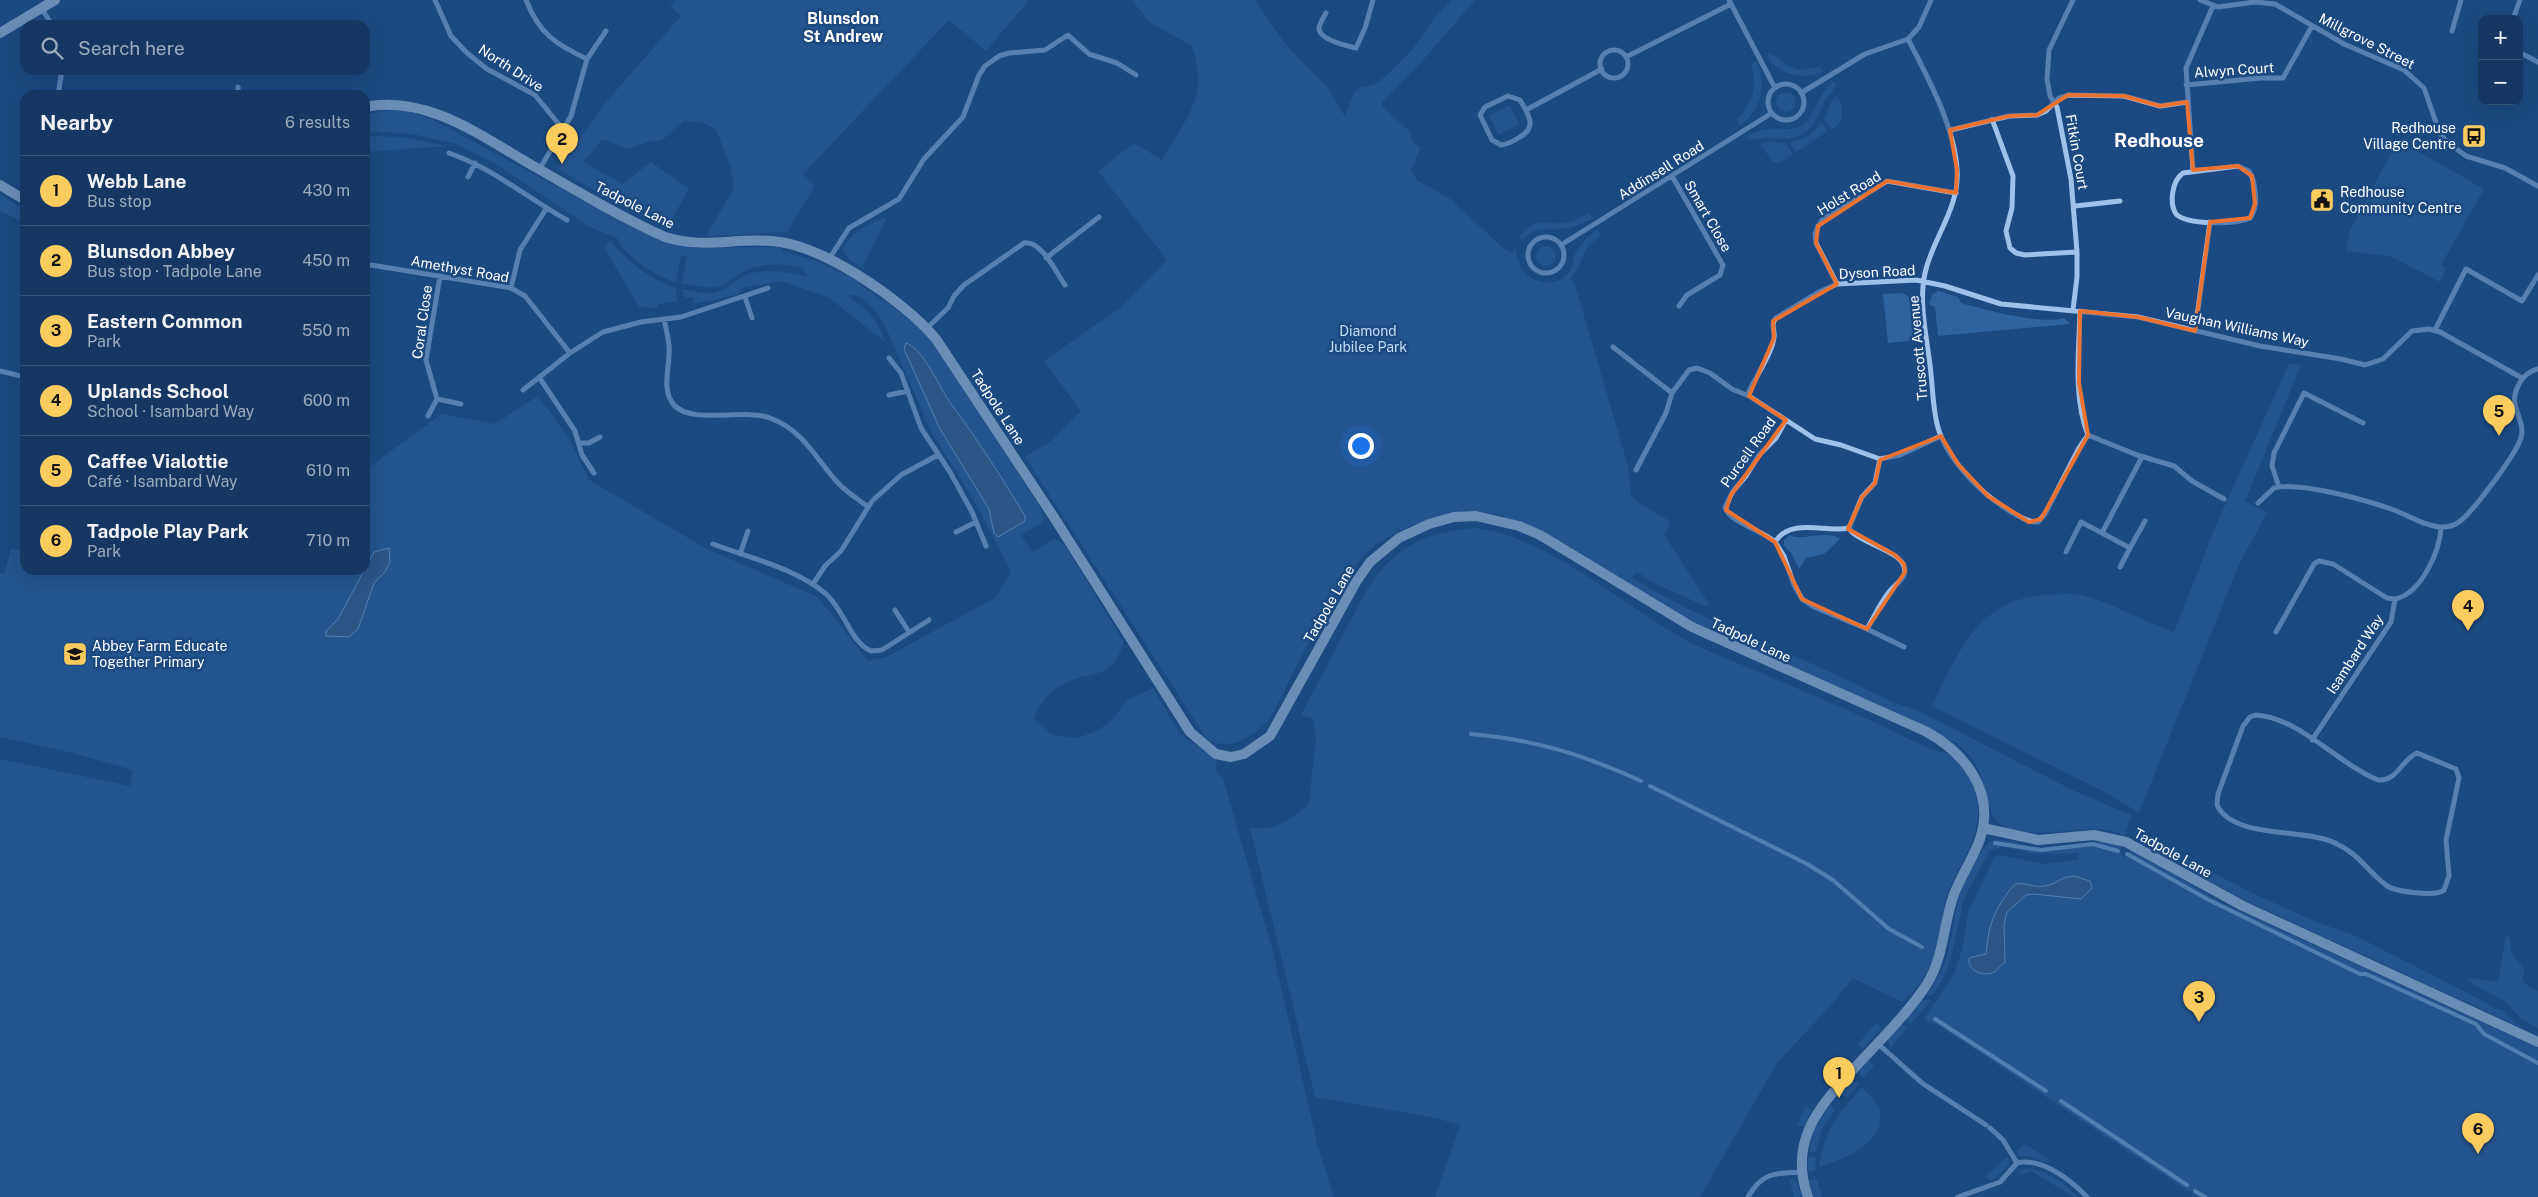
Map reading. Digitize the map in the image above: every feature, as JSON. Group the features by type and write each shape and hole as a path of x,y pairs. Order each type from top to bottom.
{"street":[{"path":"23,20 55,0"},
{"name":"North Drive","path":"434,0 451,36 467,53 487,69 535,95 562,128"},
{"path":"526,0 536,24 545,34 587,59"},
{"path":"1326,13 1320,28 1321,33 1329,39 1356,48 1365,28 1373,0"},
{"path":"1801,93 1865,54 1908,39 1920,27 1931,0"},
{"name":"Fitkin Court","path":"2073,0 2048,54 2047,84 2062,131 2075,206 2078,252 2073,310"},
{"name":"Millgrove Street","path":"2200,0 2213,6 2268,2 2287,10 2344,44 2404,70 2416,79 2427,94 2440,134 2453,147 2466,156 2505,168 2538,186"},
{"path":"2452,31 2461,0"},
{"path":"2514,15 2520,0"},
{"path":"1626,57 1730,2 1775,88"},
{"path":"2193,170 2186,65 2213,6"},
{"path":"42,9 49,20"},
{"path":"0,33 20,22"},
{"name":"Alwyn Court","path":"2186,85 2261,78 2283,78 2312,26"},
{"path":"539,170 574,108 587,59 606,31"},
{"path":"829,260 849,228 899,199 928,154 959,124 967,111 982,70 994,59 1009,53 1045,50 1068,35 1089,54 1117,63 1136,75"},
{"name":"Truscott Avenue","path":"1908,39 1950,130 1957,170 1956,193 1928,262 1924,281 1924,304 1936,419 1941,436 1954,459 1980,488 2001,505 2032,522 2038,522 2045,514 2078,448 2088,435"},
{"path":"1617,50 1626,57 1628,66 1620,77 1608,76 1602,69 1602,58 1607,52 1617,50"},
{"path":"2523,54 2538,62"},
{"path":"1526,110 1602,69"},
{"path":"59,90 61,75"},
{"path":"1786,84 1797,88 1801,93 1804,103 1796,117 1786,120 1772,113 1768,102 1775,88 1786,84"},
{"path":"1950,130 2009,116 2037,115 2046,111 2054,102 2068,95 2092,94 2131,97 2160,106 2187,102"},
{"path":"1508,96 1520,100 1526,110 1531,120 1530,128 1525,134 1504,145 1492,140 1480,118 1485,108 1508,96"},
{"name":"Tadpole Lane","path":"370,106 385,104 436,113 462,125 539,170 664,237 695,244 770,241 787,243 829,260 877,288 927,328 968,386 1190,732 1216,754 1231,756 1244,754 1270,736 1356,582 1380,553 1399,538 1429,524 1454,517 1476,516 1519,526 1540,536 1692,627 1941,741 1965,761 1976,779 1982,801 1983,828 2038,840 2094,835 2126,842 2243,906 2538,1042"},
{"name":"Addinsell Road","path":"1561,244 1772,113"},
{"path":"1992,119 2013,176 2012,208 2007,227 2010,248 2018,254 2025,255 2078,252"},
{"path":"449,153 475,162 500,176 546,208 568,220"},
{"path":"468,177 475,162"},
{"path":"2238,166 2246,168 2252,176 2254,213 2250,218 2237,222 2210,222 2184,220 2174,210 2176,179 2183,173 2193,170 2238,166"},
{"name":"Smart Close","path":"1672,176 1719,254 1724,267 1720,275 1687,295 1679,306"},
{"name":"Holst Road","path":"1837,284 1814,239 1816,230 1823,219 1887,181 1956,193"},
{"path":"0,184 20,197"},
{"name":"Fitkin Court","path":"2075,206 2120,201"},
{"path":"511,288 520,250 546,208"},
{"path":"1046,258 1100,217"},
{"path":"2195,330 2210,222"},
{"path":"1546,237 1557,240 1561,244 1564,256 1559,268 1542,273 1532,267 1529,262 1528,250 1534,240 1546,237"},
{"path":"927,328 948,308 954,296 964,285 1016,247 1029,242 1038,248 1065,285"},
{"name":"Amethyst Road","path":"370,265 511,288 525,296 570,353"},
{"path":"2522,378 2435,330 2466,269 2522,301 2538,275"},
{"name":"Coral Close","path":"437,400 426,360 440,276"},
{"name":"Dyson Road","path":"1749,396 1749,391 1772,343 1774,334 1772,324 1776,318 1819,292 1837,284 1924,281"},
{"name":"Vaughan Williams Way","path":"1924,281 2002,304 2034,309 2080,310 2138,317 2365,365 2383,359 2412,331 2423,329 2435,330"},
{"path":"523,390 570,353 614,328 704,310 768,288"},
{"path":"745,297 752,318"},
{"path":"2080,310 2079,383 2083,422 2088,435 2142,457 2174,466 2192,481 2224,499"},
{"path":"664,319 669,345 667,384 670,400 674,405 691,414 757,414 780,422 798,433 814,450 841,486 867,506"},
{"path":"1613,347 1672,393"},
{"path":"889,358 900,373 921,428 950,472 976,522 986,546"},
{"name":"Purcell Road","path":"1636,470 1662,420 1672,393 1689,370 1697,368 1710,373 1732,389 1749,396 1786,420 1776,438 1759,455 1746,476 1733,491 1725,507 1727,512 1734,518 1775,542"},
{"path":"2258,503 2269,491 2279,487 2299,487 2391,509 2429,525 2441,527 2459,522 2491,484 2519,441 2521,429 2514,400 2522,378 2528,372 2538,369"},
{"path":"0,371 20,376"},
{"path":"538,377 576,431 582,455 594,473"},
{"path":"889,395 908,391"},
{"path":"2279,487 2272,466 2274,453 2304,392 2364,423"},
{"path":"428,416 437,400 461,404"},
{"path":"1786,420 1815,439 1841,445 1880,459 1900,455 1941,436"},
{"path":"580,444 589,443 600,437"},
{"path":"813,584 825,566 841,551 867,506 891,482 938,455"},
{"path":"2102,532 2142,457"},
{"path":"1849,528 1862,497 1875,483 1880,459"},
{"path":"2120,567 2145,521"},
{"path":"956,532 976,522"},
{"path":"2066,552 2081,522 2130,548"},
{"path":"2276,632 2314,564 2319,561 2333,564 2387,598 2395,599 2410,592 2434,559 2439,546 2441,527"},
{"path":"1867,629 1887,594 1902,579 1904,566 1895,555 1857,537 1849,528 1797,528 1783,533 1775,542 1784,556 1794,585 1802,600 1904,647"},
{"path":"740,554 748,531"},
{"path":"713,544 778,568 813,584 833,600 857,640 866,649 876,652 882,650 929,620"},
{"name":"Isambard Way","path":"2312,740 2391,622 2395,599"},
{"path":"895,610 909,632"},
{"path":"2256,715 2270,718 2312,740 2378,780 2394,776 2408,759 2417,754 2456,769 2459,778 2446,840 2449,876 2444,890 2436,895 2391,888 2357,855 2332,841 2316,836 2270,831 2242,825 2228,819 2218,808 2218,794 2240,735 2250,717 2256,715"},
{"path":"1808,1197 1802,1172 1804,1144 1817,1112 1916,998 1932,974 1943,946 1953,897 1977,847 1983,828"},
{"path":"1877,1043 1922,1083 1988,1127 2003,1140 2017,1163"},
{"path":"1958,1197 2000,1182 2017,1163 2027,1162 2068,1180 2087,1197"},
{"path":"1748,1197 1763,1178 1775,1174 1802,1172"}],"highlighted area":[{"path":"2068,95 2124,96 2160,106 2187,102 2193,170 2238,166 2252,176 2255,204 2250,218 2210,222 2195,331 2138,317 2080,311 2079,383 2088,435 2041,519 2029,522 1988,496 1958,464 1941,436 1880,460 1875,483 1862,497 1848,529 1895,555 1904,564 1905,572 1867,629 1802,599 1775,542 1726,510 1731,495 1786,420 1749,396 1774,338 1773,321 1837,284 1816,243 1818,226 1887,181 1956,193 1957,170 1950,130 2009,116 2037,115"}],"green space":[{"path":"676,0 1029,0 986,51 949,20 803,174 815,186 787,232 706,236 734,188 730,165 716,129 701,122 684,121 662,140 648,142 628,149 602,139 584,162 622,184 651,162 689,189 666,229 557,169 607,101 681,16 670,6"},
{"name":"Diamond Jubilee Park","path":"1132,0 1255,0 1286,45 1329,89 1345,117 1354,92 1359,88 1374,85 1387,75 1412,50 1435,17 1452,0 1475,0 1424,59 1382,102 1382,106 1410,132 1411,139 1420,148 1411,171 1418,181 1449,198 1503,248 1512,253 1514,247 1522,269 1532,278 1539,281 1552,282 1565,276 1571,269 1578,248 1598,229 1601,235 1587,247 1578,268 1570,279 1575,285 1628,466 1631,495 1637,502 1671,522 1664,535 1709,604 1707,607 1656,584 1637,572 1632,578 1657,593 1710,619 1888,700 1915,709 2072,790 2131,815 2125,835 2095,829 2024,832 2000,824 1993,815 1977,768 1972,759 1955,742 1691,624 1517,521 1481,511 1441,516 1411,525 1372,548 1362,557 1324,615 1271,717 1250,736 1233,743 1224,744 1206,738 1025,457 1051,441 1081,411 1044,361 1121,307 1167,260 1098,171 1134,143 1162,160 1187,118 1197,93 1197,64 1192,46 1149,22"},
{"path":"1769,52 1790,67 1801,70 1819,67 1824,72 1801,76 1787,73 1768,58"},
{"path":"1756,60 1762,78 1760,96 1753,112 1740,126 1737,120 1747,107 1753,94 1754,80 1751,65"},
{"path":"1834,81 1835,87 1825,101 1814,124 1805,133 1793,138 1750,140 1746,136 1765,129 1790,129 1803,125 1810,117 1823,93"},
{"path":"1782,92 1790,92 1796,98 1796,106 1790,112 1782,112 1776,106 1776,98"},
{"path":"1837,96 1842,115 1839,123 1831,130 1824,119 1831,102"},
{"path":"1509,105 1519,124 1499,135 1489,116"},
{"path":"389,110 415,113 433,120 635,229 664,241 694,248 779,247 783,251 816,261 859,281 862,287 888,303 916,325 933,342 958,375 1042,511 1043,522 1021,535 1032,552 1054,539 1063,543 1124,642 1119,654 1109,668 1067,682 1056,688 1043,702 1033,718 1053,735 1077,738 1097,731 1112,720 1126,701 1153,688 1180,734 1216,759 1216,771 1223,778 1272,948 1318,1147 1334,1197 0,1197 0,759 130,786 133,770 65,751 0,737 0,573 4,574 11,548 20,551 20,575 370,575 370,466 442,414 495,424 538,396 567,435 589,480 707,549 818,597 868,661 886,657 995,598 1011,572 975,502 931,431 884,324 872,306 866,301 847,295 875,320 885,342 828,297 781,281 742,288 739,294 694,304 693,297 686,298 681,289 702,293 718,292 746,275 762,271 777,271 807,276 802,268 788,265 773,265 744,271 720,286 711,288 700,287 681,283 687,257 681,256 676,283 659,276 642,265 627,253 617,238 590,227 496,164 456,144 413,134 370,131 370,114"},
{"path":"1822,123 1828,131 1796,152 1790,143 1808,136"},
{"path":"370,137 407,138 446,146 370,152"},
{"path":"2398,140 2484,189 2441,265 2446,268 2440,282 2390,256 2346,251 2350,230"},
{"path":"1770,142 1786,143 1793,154 1780,163 1773,162 1760,144"},
{"path":"0,195 20,207 20,221 0,211"},
{"path":"1589,213 1593,219 1570,228 1536,230 1523,239 1518,238 1531,226 1543,223 1571,222"},
{"path":"887,217 862,267 850,261 843,251 850,238 861,229"},
{"path":"610,241 648,275 676,288 677,301 658,304 657,308 639,307 604,247"},
{"path":"1546,246 1553,249 1556,256 1553,263 1546,266 1539,263 1536,256 1539,249"},
{"path":"1939,291 1958,297 1961,303 1984,309 2042,320 2064,318 2070,324 1938,336 1935,307 1929,304 1932,295"},
{"path":"1903,293 1910,298 1913,334 1916,340 1888,343 1883,294"},
{"path":"2289,364 2301,365 2245,501 2267,513 2239,564 2139,813 2107,793 1932,706 1962,648 1974,631 1988,617 2004,606 2024,598 2058,594 2084,596 2174,632 2217,523"},
{"path":"1473,528 1500,533 1528,543 1557,558 1693,644 1870,720 1933,750 1950,754 1964,772 1975,792 1978,807 1976,830 1948,892 1937,947 1931,965 1921,981 1902,1002 1853,978 1832,1004 1777,1063 1700,1197 1435,1197 1460,1125 1436,1118 1315,1097 1250,828 1268,828 1282,824 1309,804 1316,737 1313,718 1301,715 1367,589 1388,562 1412,545 1425,538 1439,534"},
{"path":"1790,535 1801,537 1828,535 1840,539 1824,554 1806,558 1799,569 1791,553 1784,546 1784,540"},
{"path":"2136,826 2160,845 2254,894 2316,922 2356,936 2485,1002 2494,1009 2501,1009 2520,1027 2255,905 2201,877 2134,834"},
{"path":"1994,840 2006,840 2040,848 2100,842 2121,847 2119,854 2125,857 2130,850 2140,854 2222,903 2538,1048 2538,1197 2197,1197 1938,1025 1924,1019 1954,974 1962,950 1968,912 1994,858 2001,855 2044,864 2079,860 2078,853 2036,854 2004,847 1990,850 1964,898 1951,958 1942,981 1932,995 1926,996 1946,959 1957,906 1966,880 1976,859 1988,844"},
{"path":"2506,936 2510,937 2511,953 2524,968 2523,981 2529,987 2538,991 2538,1028 2521,1019 2506,1002 2472,984 2467,978 2498,982"},
{"path":"1931,1000 1911,1024 1907,1022 1907,1017 1922,1001"},
{"path":"1877,1022 1881,1029 1863,1049 1858,1044"},
{"path":"1904,1025 1907,1028 1890,1048 1888,1039 1899,1026"},
{"path":"1869,1060 1874,1065 1863,1078 1859,1073"},
{"path":"1842,1061 1847,1068 1832,1081 1828,1078"},
{"path":"1852,1080 1859,1084 1846,1098 1839,1092"},
{"path":"1862,1087 1879,1108 1881,1120 1877,1131 1862,1148 1840,1160 1819,1167 1825,1142 1833,1123"},
{"path":"1806,1105 1811,1111 1804,1126 1797,1126"},
{"path":"1830,1105 1835,1110 1822,1129 1816,1152 1809,1152 1814,1130"},
{"path":"2024,1144 2048,1159 2045,1162 2033,1157 2019,1156 2016,1152"},
{"path":"1811,1156 1816,1157 1815,1171 1810,1172 1808,1170 1808,1158"},
{"path":"2008,1156 2009,1165 1991,1181 1986,1176"},
{"path":"2027,1168 2055,1178 2078,1197 2074,1197 2031,1171 2020,1175 2018,1172"},
{"path":"1789,1178 1797,1182 1801,1197 1794,1197"},
{"path":"1817,1179 1822,1197 1814,1197 1809,1180"}],"shaded area":[{"path":"906,343 913,347 925,361 1025,516 1025,521 998,537 994,533 989,509 940,429 904,349"},
{"path":"389,548 390,562 385,572 374,583 358,629 349,637 326,636 326,631 338,619 362,575 370,575 370,559 374,552"},
{"path":"2074,876 2090,881 2092,888 2081,899 2034,894 2026,895 2007,912 2004,925 2005,962 1996,971 1988,974 1979,973 1972,969 1969,958 1986,954 1989,931 1994,916 2001,902 2015,884 2044,886"}],"waterway":[{"path":"1471,734 1538,744 1599,763 1641,781"},
{"path":"1650,786 1807,864 1833,880 1889,929 1922,947"},
{"path":"1995,843 2041,850 2093,844 2118,851"},
{"path":"2127,854 2207,899 2360,974 2366,974 2476,1024 2484,1034 2538,1063"},
{"path":"1935,1019 2046,1091"},
{"path":"2061,1101 2187,1185"},
{"path":"2195,1191 2205,1197"}],"place":[{"name":"Redhouse Village Centre","path":"2474,136"},
{"name":"Blunsdon Abbey","path":"562,164"},
{"name":"Redhouse Community Centre","path":"2322,200"},
{"name":"Caffee Vialottie","path":"2499,436"},
{"name":"Uplands School","path":"2468,631"},
{"name":"Abbey Farm Educate Together Primary","path":"75,654"},
{"name":"Eastern Common","path":"2199,1022"},
{"name":"Webb Lane","path":"1839,1098"},
{"name":"Tadpole Play Park","path":"2478,1154"}],"district":[{"name":"Blunsdon St Andrew","path":"843,27"},
{"name":"Redhouse","path":"2159,140"}]}
